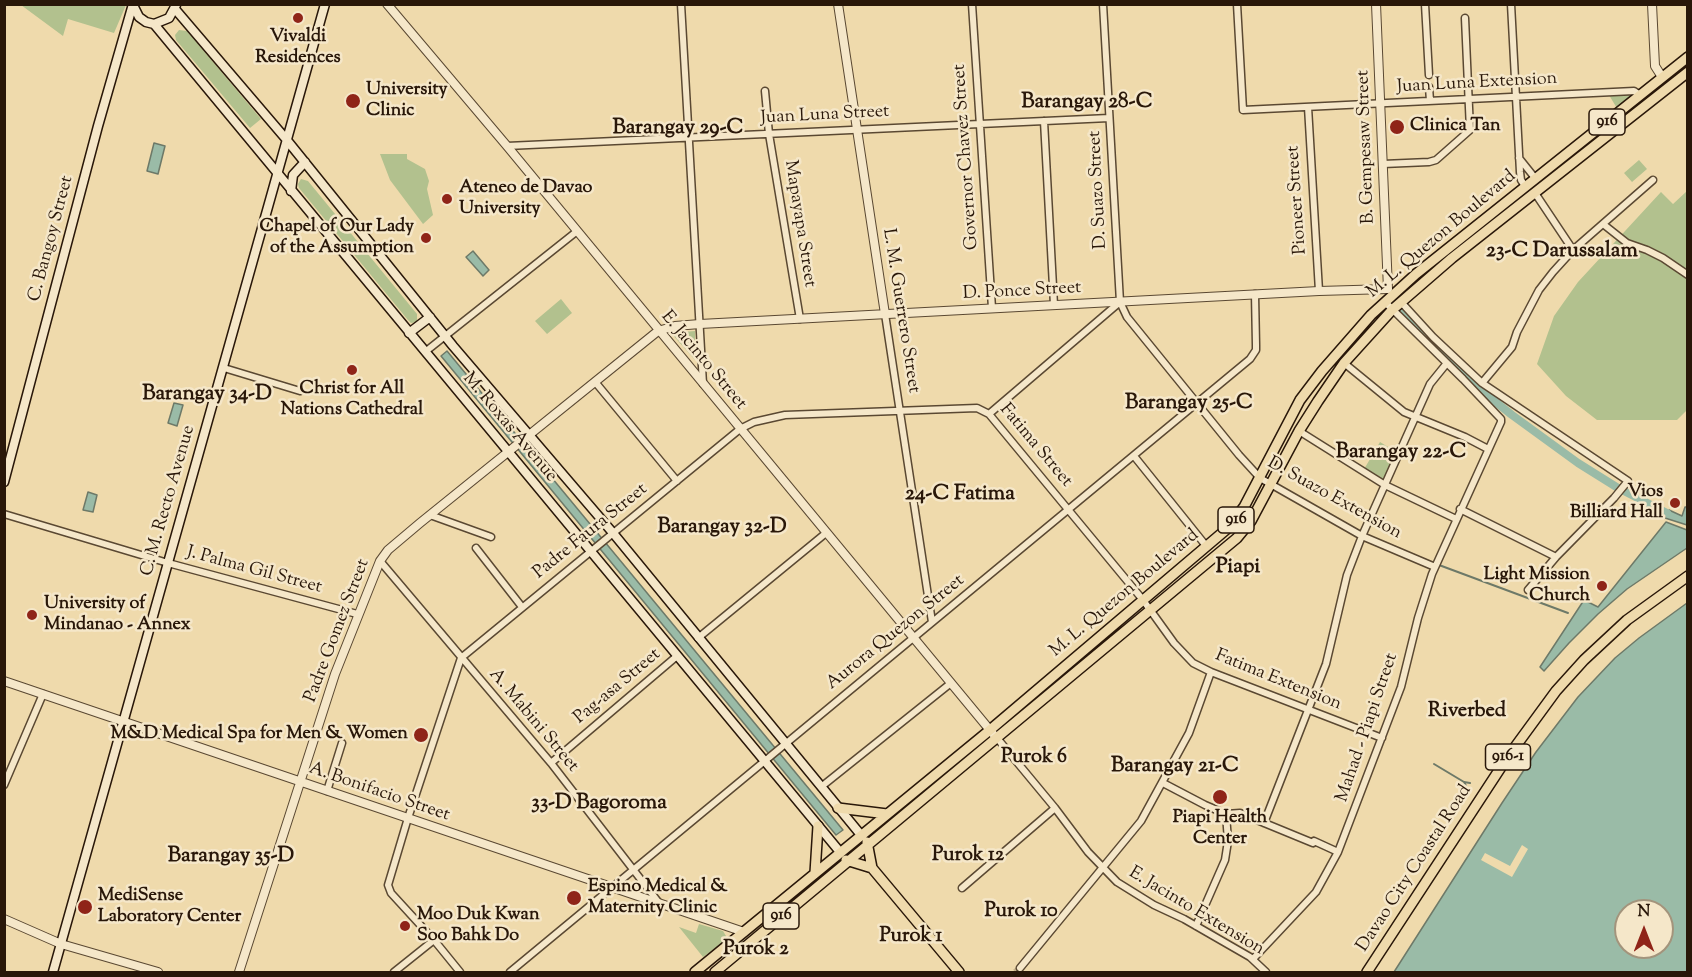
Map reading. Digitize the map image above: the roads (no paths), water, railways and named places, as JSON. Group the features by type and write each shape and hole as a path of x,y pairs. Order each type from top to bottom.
{"main road":[{"name":"M. Roxas Avenue","path":"133,4 139,17 154,24 508,453 594,549 677,656 840,852"},
{"name":"C. Bangoy Street","path":"4,482 98,126 133,4"},
{"name":"C. M. Recto Avenue","path":"53,972 325,4"},
{"name":"M. Roxas Avenue","path":"175,7 305,162 526,437 613,533 861,835"},
{"path":"154,24 166,20 175,7"},
{"name":"M. L. Quezon Boulevard","path":"695,972 990,730 1207,547 1236,519 1300,400 1322,371 1391,292 1688,57"},
{"name":"M. L. Quezon Boulevard","path":"715,972 1237,538 1251,521 1299,431 1344,363 1392,310 1452,258 1688,72"},
{"path":"291,191 293,175 305,162"},
{"path":"409,333 430,317"},
{"name":"Davao City Coastal Road","path":"1367,972 1507,758 1556,691 1584,660 1621,626 1647,604 1688,576"},
{"path":"838,808 887,814"},
{"path":"815,873 818,826"},
{"path":"861,835 868,844 872,868 959,972"},
{"path":"840,852 848,861 872,868"}],"street":[{"name":"E. Jacinto Street","path":"387,4 997,738"},
{"path":"681,4 703,384"},
{"name":"L. M. Guerrero Street","path":"838,4 932,622"},
{"name":"Governor Chavez Street","path":"972,4 992,309"},
{"name":"D. Suazo Street","path":"1103,4 1120,302"},
{"name":"Juan Luna Extension","path":"1238,4 1243,110 1634,91 1640,95"},
{"name":"B. Gempesaw Street","path":"1376,4 1391,292"},
{"path":"1425,4 1429,75"},
{"path":"1511,4 1519,158 1521,180 1525,186"},
{"path":"1652,4 1655,66 1662,77"},
{"path":"1383,164 1436,160 1470,130 1465,18"},
{"path":"1429,87 1430,101"},
{"name":"Mapayapa Street","path":"765,91 769,134 800,319"},
{"name":"Pioneer Street","path":"1308,107 1319,291"},
{"name":"Juan Luna Street","path":"507,146 1109,118"},
{"path":"1044,121 1054,305"},
{"path":"1519,158 1535,178"},
{"path":"1482,383 1512,347 1517,332 1539,290 1573,250 1653,180"},
{"path":"1535,193 1573,250"},
{"path":"1603,224 1627,243 1663,258 1688,275"},
{"path":"425,352 576,232"},
{"name":"D. Ponce Street","path":"658,331 675,326 700,324 1255,294 1319,291 1391,292"},
{"path":"1391,292 1433,337 1482,383 1628,481 1528,590"},
{"name":"Aurora Quezon Street","path":"510,972 1197,404 1254,354 1256,345 1255,294"},
{"path":"989,414 1120,302"},
{"name":"D. Suazo Extension","path":"1120,302 1130,322 1260,478 1362,536 1435,567"},
{"path":"1264,823 1326,664 1347,575 1362,536 1430,384 1447,363 1384,302"},
{"name":"Padre Gomez Street","path":"239,972 335,674 380,561 388,550 430,515 658,331"},
{"path":"1344,363 1404,412 1488,449"},
{"name":"Mahad - Piapi Street","path":"1253,959 1316,892 1338,852 1401,687 1420,612 1435,567 1501,419 1447,363"},
{"path":"224,368 300,391"},
{"path":"596,383 677,481"},
{"name":"Fatima Street","path":"740,429 754,422 784,415 982,409 989,414 1150,610"},
{"name":"Padre Faura Street","path":"461,658 740,429"},
{"path":"1299,431 1384,485 1456,519"},
{"path":"1134,456 1207,547"},
{"path":"1460,509 1556,557"},
{"name":"J. Palma Gil Street","path":"4,514 168,563 357,614"},
{"path":"430,515 491,537"},
{"path":"698,638 826,533"},
{"path":"476,548 522,607"},
{"name":"A. Mabini Street","path":"380,561 550,763 659,903"},
{"name":"Fatima Extension","path":"1150,610 1185,656 1211,672 1382,738"},
{"name":"Pag-asa Street","path":"550,763 677,656"},
{"path":"460,972 388,888 408,818 461,658"},
{"path":"1020,968 1139,825 1189,733 1211,672"},
{"name":"A. Bonifacio Street","path":"4,681 744,932"},
{"path":"821,787 951,683"},
{"path":"4,785 43,694"},
{"name":"E. Jacinto Extension","path":"997,738 1075,836 1117,882 1134,894 1253,959 1266,972"},
{"path":"327,791 342,743"},
{"path":"1163,783 1226,814 1240,813 1338,852"},
{"path":"962,888 1055,808"},
{"path":"1196,926 1225,860 1228,841 1226,814"},
{"path":"4,919 61,944 158,972"},
{"path":"394,972 434,940"}],"waterway":[{"path":"1401,309 1483,392 1512,415 1578,463 1618,488 1667,513"},
{"path":"1439,565 1568,613"},
{"path":"1434,764 1464,782 1470,783"},
{"path":"1464,782 1467,788"}],"tunnel":[{"path":"1015,972 1020,968"}],"place":[{"name":"Vivaldi Residences","path":"298,18"},
{"name":"University Clinic","path":"353,101"},
{"name":"Clinica Tan","path":"1397,127"},
{"name":"Ateneo de Davao University","path":"447,199"},
{"name":"Chapel of Our Lady of the Assumption","path":"426,238"},
{"name":"Christ for All Nations Cathedral","path":"352,370"},
{"name":"Vios Billiard Hall","path":"1675,503"},
{"name":"Light Mission Church","path":"1602,586"},
{"name":"University of Mindanao - Annex","path":"32,615"},
{"name":"M&D Medical Spa for Men & Women","path":"421,735"},
{"name":"Piapi Health Center","path":"1220,797"},
{"name":"Espino Medical & Maternity Clinic","path":"574,898"},
{"name":"MediSense Laboratory Center","path":"85,907"},
{"name":"Moo Duk Kwan Soo Bahk Do","path":"405,926"}],"district":[{"name":"Barangay 28-C","path":"1087,103"},
{"name":"Barangay 29-C","path":"678,129"},
{"name":"23-C Darussalam","path":"1562,252"},
{"name":"Barangay 34-D","path":"207,395"},
{"name":"Barangay 25-C","path":"1189,404"},
{"name":"Barangay 22-C","path":"1401,453"},
{"name":"24-C Fatima","path":"960,495"},
{"name":"Barangay 32-D","path":"722,528"},
{"name":"Piapi","path":"1238,568"},
{"name":"Riverbed","path":"1467,713"},
{"name":"Purok 6","path":"1034,759"},
{"name":"Barangay 21-C","path":"1175,767"},
{"name":"33-D Bagoroma","path":"599,804"},
{"name":"Barangay 35-D","path":"231,857"},
{"name":"Purok 12","path":"968,857"},
{"name":"Purok 10","path":"1021,913"},
{"name":"Purok 1","path":"911,938"},
{"name":"Purok 2","path":"756,951"}]}
